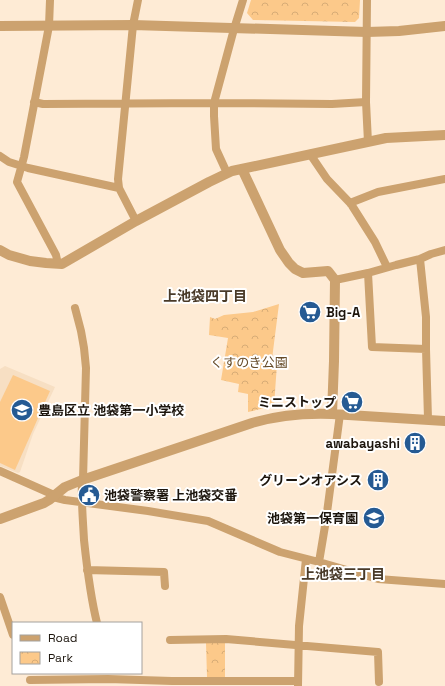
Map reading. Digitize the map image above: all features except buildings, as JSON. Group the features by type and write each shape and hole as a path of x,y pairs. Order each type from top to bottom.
{"street":[{"path":"50,0 48,26 24,157 17,182 56,255 58,264"},
{"path":"136,221 119,188 118,179 138,0"},
{"path":"227,173 216,149 214,103 243,0"},
{"path":"366,0 366,102 368,142"},
{"path":"0,26 134,25 367,32 399,31 445,26"},
{"path":"34,102 43,104 332,104 366,102"},
{"path":"0,250 9,255 30,261 62,264 136,221 232,171 386,138 445,135"},
{"path":"310,154 327,179 350,203 375,242 387,267"},
{"path":"0,156 9,162 21,166 119,188"},
{"path":"242,169 280,250 289,263 295,269 303,273 328,271 335,280 334,361 336,414 326,520 319,562"},
{"path":"350,203 378,192 445,179"},
{"path":"335,280 420,259 430,254 445,250"},
{"path":"420,259 426,317 428,419"},
{"path":"368,273 372,347 426,348"},
{"path":"75,308 82,337 86,368 81,502 87,570 97,622"},
{"path":"0,519 44,503 65,487 82,480 277,416 296,414 336,414 445,421"},
{"path":"0,471 53,496 65,500 153,512 208,522 280,552 378,579 445,584"},
{"path":"30,680 108,679 298,684 299,626 306,559"},
{"path":"87,570 164,572 166,586"},
{"path":"0,597 12,632"},
{"path":"170,640 226,639 378,652 379,682"}],"shaded area":[{"name":"豊島区立 池袋第一小学校","path":"5,366 55,387 33,434 20,472 18,473 0,466 0,369"}],"green space":[{"path":"251,0 360,0 359,18 355,22 253,20 247,13"},
{"name":"くすのき公園","path":"279,304 272,359 277,364 274,406 248,412 248,394 238,392 239,384 221,380 228,338 209,335 210,317 215,319 224,315 253,312"},
{"name":"豊島区立 池袋第一小学校","path":"13,375 50,391 15,470 0,463 0,402"},
{"path":"225,642 225,677 207,677 206,643"}],"place":[{"name":"Big-A","path":"310,312"},
{"name":"ミニストップ","path":"352,402"},
{"name":"豊島区立 池袋第一小学校","path":"22,410"},
{"name":"awabayashi","path":"415,443"},
{"name":"グリーンオアシス","path":"378,480"},
{"name":"池袋警察署 上池袋交番","path":"89,495"},
{"name":"池袋第一保育園","path":"374,518"}],"district":[{"name":"上池袋四丁目","path":"205,296"},
{"name":"上池袋三丁目","path":"343,574"}]}
